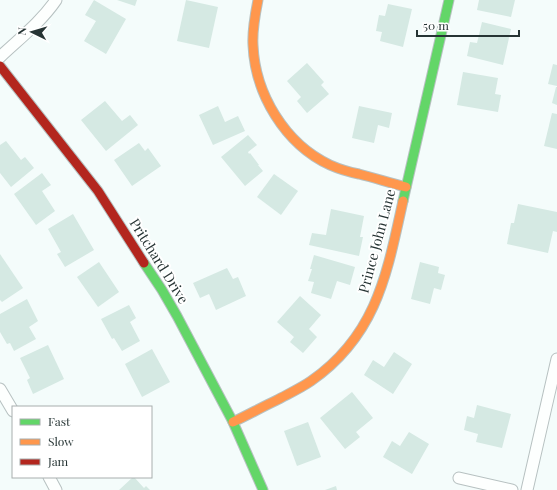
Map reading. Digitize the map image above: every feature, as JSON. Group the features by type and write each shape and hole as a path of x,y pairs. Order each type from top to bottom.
{"street":[{"path":"0,57 47,12 56,0"},
{"path":"258,0 253,27 253,51 256,72 269,106 284,127 307,150 322,161 344,170 406,187"},
{"name":"Prince John Lane","path":"233,422 310,382 330,366 339,358 354,339 372,310 390,258 449,0"},
{"name":"Pritchard Drive","path":"0,66 98,191 166,297 233,422 263,490"},
{"path":"527,490 557,359"},
{"path":"0,389 12,409"},
{"path":"49,478 56,490"},
{"path":"459,478 512,490"}],"building":[{"path":"94,0 126,19 106,54 84,41 96,21 85,15"},
{"path":"117,0 137,0 135,6"},
{"path":"186,0 218,7 209,48 177,41"},
{"path":"479,0 515,0 511,17 477,10"},
{"path":"388,4 412,9 403,47 380,41 382,32 376,31 379,15 385,16"},
{"path":"482,22 511,29 503,65 467,56 470,42 477,43"},
{"path":"307,63 324,82 321,85 329,94 307,113 297,101 301,97 287,81"},
{"path":"553,64 557,65 557,86 548,84"},
{"path":"463,72 498,78 495,94 501,95 498,112 457,105"},
{"path":"557,87 557,105 552,103"},
{"path":"105,101 122,121 130,115 138,125 106,151 81,120"},
{"path":"218,106 225,122 238,116 245,131 213,145 199,115"},
{"path":"359,106 392,113 389,128 378,125 374,143 352,138"},
{"path":"552,113 557,114 557,149 544,146"},
{"path":"248,135 257,145 248,152 263,171 245,186 221,157"},
{"path":"6,141 21,160 25,157 34,168 11,187 0,173 0,145"},
{"path":"139,143 145,151 148,148 161,166 132,186 114,160"},
{"path":"42,173 51,185 42,191 55,211 36,225 14,194"},
{"path":"274,174 298,191 281,215 257,197"},
{"path":"518,204 557,212 557,232 553,231 548,253 507,244 511,223 514,223"},
{"path":"331,209 364,216 360,237 363,237 359,256 309,245 312,233 326,235"},
{"path":"73,214 94,250 65,267 57,254 61,252 48,229"},
{"path":"0,254 23,288 2,302 0,300"},
{"path":"314,255 355,267 350,285 337,281 331,299 311,293 314,282 308,281"},
{"path":"99,262 119,292 98,307 77,277"},
{"path":"420,262 439,267 438,273 445,275 441,290 434,288 430,304 411,299"},
{"path":"227,268 233,279 238,277 246,296 216,310 209,294 200,298 193,283"},
{"path":"300,296 321,315 309,329 317,337 303,353 290,342 294,337 277,322"},
{"path":"27,299 38,321 29,327 36,339 14,351 10,343 7,344 0,332 0,314"},
{"path":"129,305 136,318 130,322 140,341 122,351 114,338 112,339 101,319"},
{"path":"48,345 64,379 33,394 27,380 30,378 20,358"},
{"path":"152,349 170,382 142,397 125,364"},
{"path":"394,352 412,364 393,394 364,375 373,360 384,367"},
{"path":"352,392 373,418 356,432 360,437 345,449 320,418"},
{"path":"477,405 511,414 502,448 476,442 478,434 464,430 467,416 474,418"},
{"path":"308,422 321,457 297,466 284,431"},
{"path":"409,432 429,444 412,474 383,457 392,441 400,446"},
{"path":"132,478 135,478 144,488 146,486 150,490 119,490"},
{"path":"336,486 337,490 325,490"}],"traffic: fast":[{"path":"403,201 449,0"},
{"path":"144,263 177,316 233,422 263,490"}],"traffic: slow":[{"path":"258,0 253,34 255,63 266,99 275,116 286,131 314,156 330,165 406,187"},
{"path":"233,422 307,384 333,363 351,344 365,323 376,301 391,253 403,201"}],"traffic: jam":[{"path":"0,66 98,191 144,263"}]}
